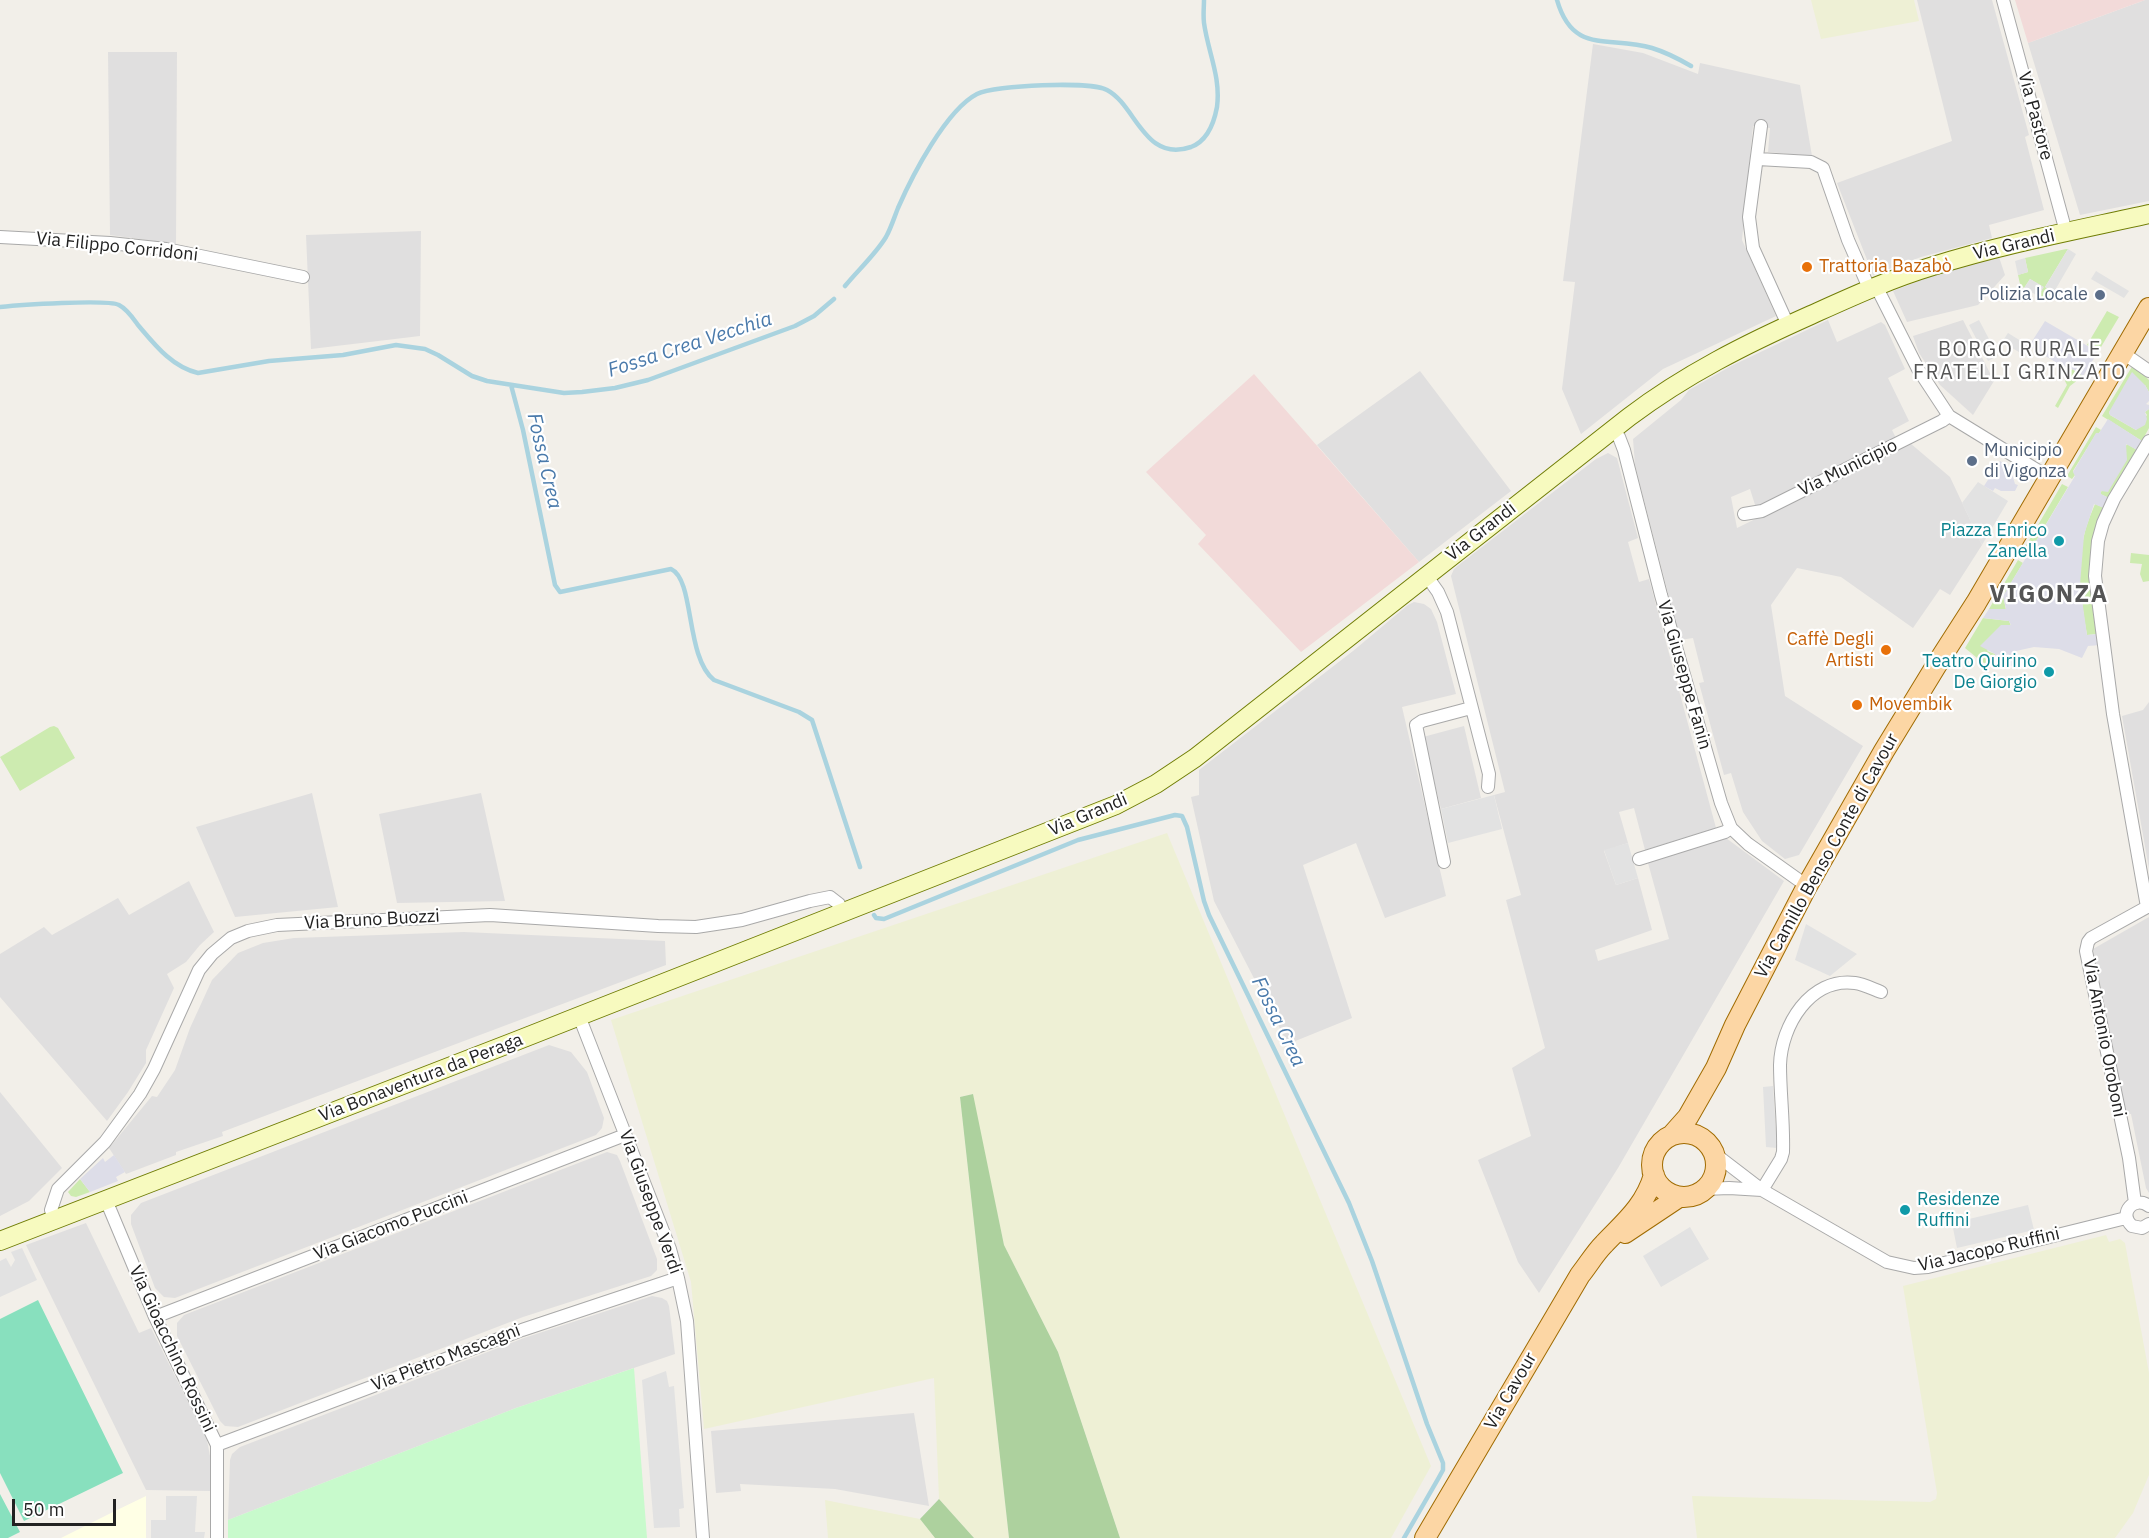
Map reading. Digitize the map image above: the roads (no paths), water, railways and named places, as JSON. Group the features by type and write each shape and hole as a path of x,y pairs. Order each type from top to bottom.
{"main road":[{"name":"Via Grandi","path":"842,912 1080,820 1116,805 1156,784 1195,758 1613,429 1681,380 1727,355 1873,287 1967,256 2149,214"},
{"name":"Via Camillo Benso Conte di Cavour","path":"1716,1068 1735,1025 1807,886 1884,751 1976,603 2149,308"},
{"name":"Via Bonaventura da Peraga","path":"0,1241 842,912"},
{"path":"1716,1068 1702,1116 1710,1148 1717,1163 1715,1173 1705,1189 1688,1197 1679,1197 1663,1189 1654,1175 1653,1156 1663,1140 1672,1135 1688,1118 1716,1068"},
{"path":"1672,1135 1690,1133 1710,1148"},
{"name":"Via Cavour","path":"1425,1538 1580,1275 1602,1246 1628,1220 1648,1192 1654,1175"},
{"name":"Via Cavour","path":"1602,1246 1679,1197"}],"street":[{"name":"Via Pastore","path":"2003,0 2066,232"},
{"path":"1761,126 1749,217 1753,248 1788,325"},
{"path":"1758,159 1811,162 1823,168 1848,240 1918,369 1949,416 2050,478"},
{"name":"Via Filippo Corridoni","path":"0,237 110,243 166,249 303,277"},
{"path":"2123,353 2149,371"},
{"name":"Via Municipio","path":"1744,514 1762,511 1942,422 1949,416"},
{"name":"Via Giuseppe Fanin","path":"1613,429 1624,450 1661,595 1721,803 1731,828 1748,844 1807,886"},
{"path":"2148,907 2113,714 2107,653 2095,576 2098,541 2103,523 2114,499 2149,441"},
{"path":"1426,575 1438,592 1447,612 1489,774 1488,787"},
{"path":"1444,862 1416,725 1422,721 1471,708"},
{"path":"1639,859 1725,832 1731,828"},
{"name":"Via Bruno Buozzi","path":"54,1219 51,1210 58,1190 105,1142 140,1094 154,1069 199,969 223,944 248,931 277,925 490,915 696,927 742,920 810,900 830,897 839,904 842,912"},
{"name":"Via Antonio Oroboni","path":"2135,1203 2129,1158 2086,951 2091,938 2148,907"},
{"path":"1762,1190 1783,1152 1781,1053 1788,1029 1799,1009 1811,995 1836,984 1855,983 1881,992"},
{"name":"Via Giuseppe Verdi","path":"579,1016 670,1249 678,1278 687,1321 704,1538"},
{"name":"Via Giacomo Puccini","path":"155,1317 625,1135"},
{"name":"Via Jacopo Ruffini","path":"1710,1148 1762,1190 1887,1262 1914,1268 1928,1267 2126,1218 2128,1223 2137,1228 2149,1224"},
{"name":"Via Jacopo Ruffini","path":"1705,1189 1762,1190"},
{"name":"Via Gioacchino Rossini","path":"106,1200 155,1317 217,1445 216,1538"},
{"path":"2126,1218 2128,1208 2135,1203 2142,1202 2149,1206"},
{"name":"Via Pietro Mascagni","path":"217,1445 522,1330 678,1278"}],"waterway":[{"name":"Fossa Crea Vecchia","path":"845,286 882,244 912,179 931,145 954,114 965,102 977,94 1022,86 1097,87 1117,97 1142,130 1162,147 1175,150 1197,144 1209,131 1214,119 1218,96 1216,75 1204,23 1204,0"},
{"name":"Fossa Crea Vecchia","path":"1557,0 1564,18 1583,36 1595,40 1652,48 1691,66"},
{"name":"Fossa Crea","path":"0,307 81,302 119,305 165,354 180,366 198,373 269,361 343,355 396,345 425,349 472,376 487,381 564,393 615,388 648,380 795,326 814,316 834,299"},
{"name":"Fossa Crea","path":"511,385 523,430 555,585 560,592 671,569 679,576 688,603 698,654 705,669 714,680 799,712 812,720 860,867"},
{"name":"Fossa Crea","path":"874,915 876,918 884,919 1078,840 1175,815 1182,816 1187,827 1209,915 1349,1203 1372,1261 1427,1424 1443,1463 1443,1470 1404,1538"}],"place":[{"name":"Trattoria Bazabò","path":"1807,267"},
{"name":"Polizia Locale","path":"2100,295"},
{"name":"Municipio di Vigonza","path":"1972,461"},
{"name":"Piazza Enrico Zanella","path":"2059,541"},
{"name":"Caffè Degli Artisti","path":"1886,650"},
{"name":"Teatro Quirino De Giorgio","path":"2049,672"},
{"name":"Movembik","path":"1857,705"},
{"name":"Residenze Ruffini","path":"1905,1210"}],"district":[{"name":"BORGO RURALE FRATELLI GRINZATO","path":"2020,362"},
{"name":"VIGONZA","path":"2049,595"}]}
